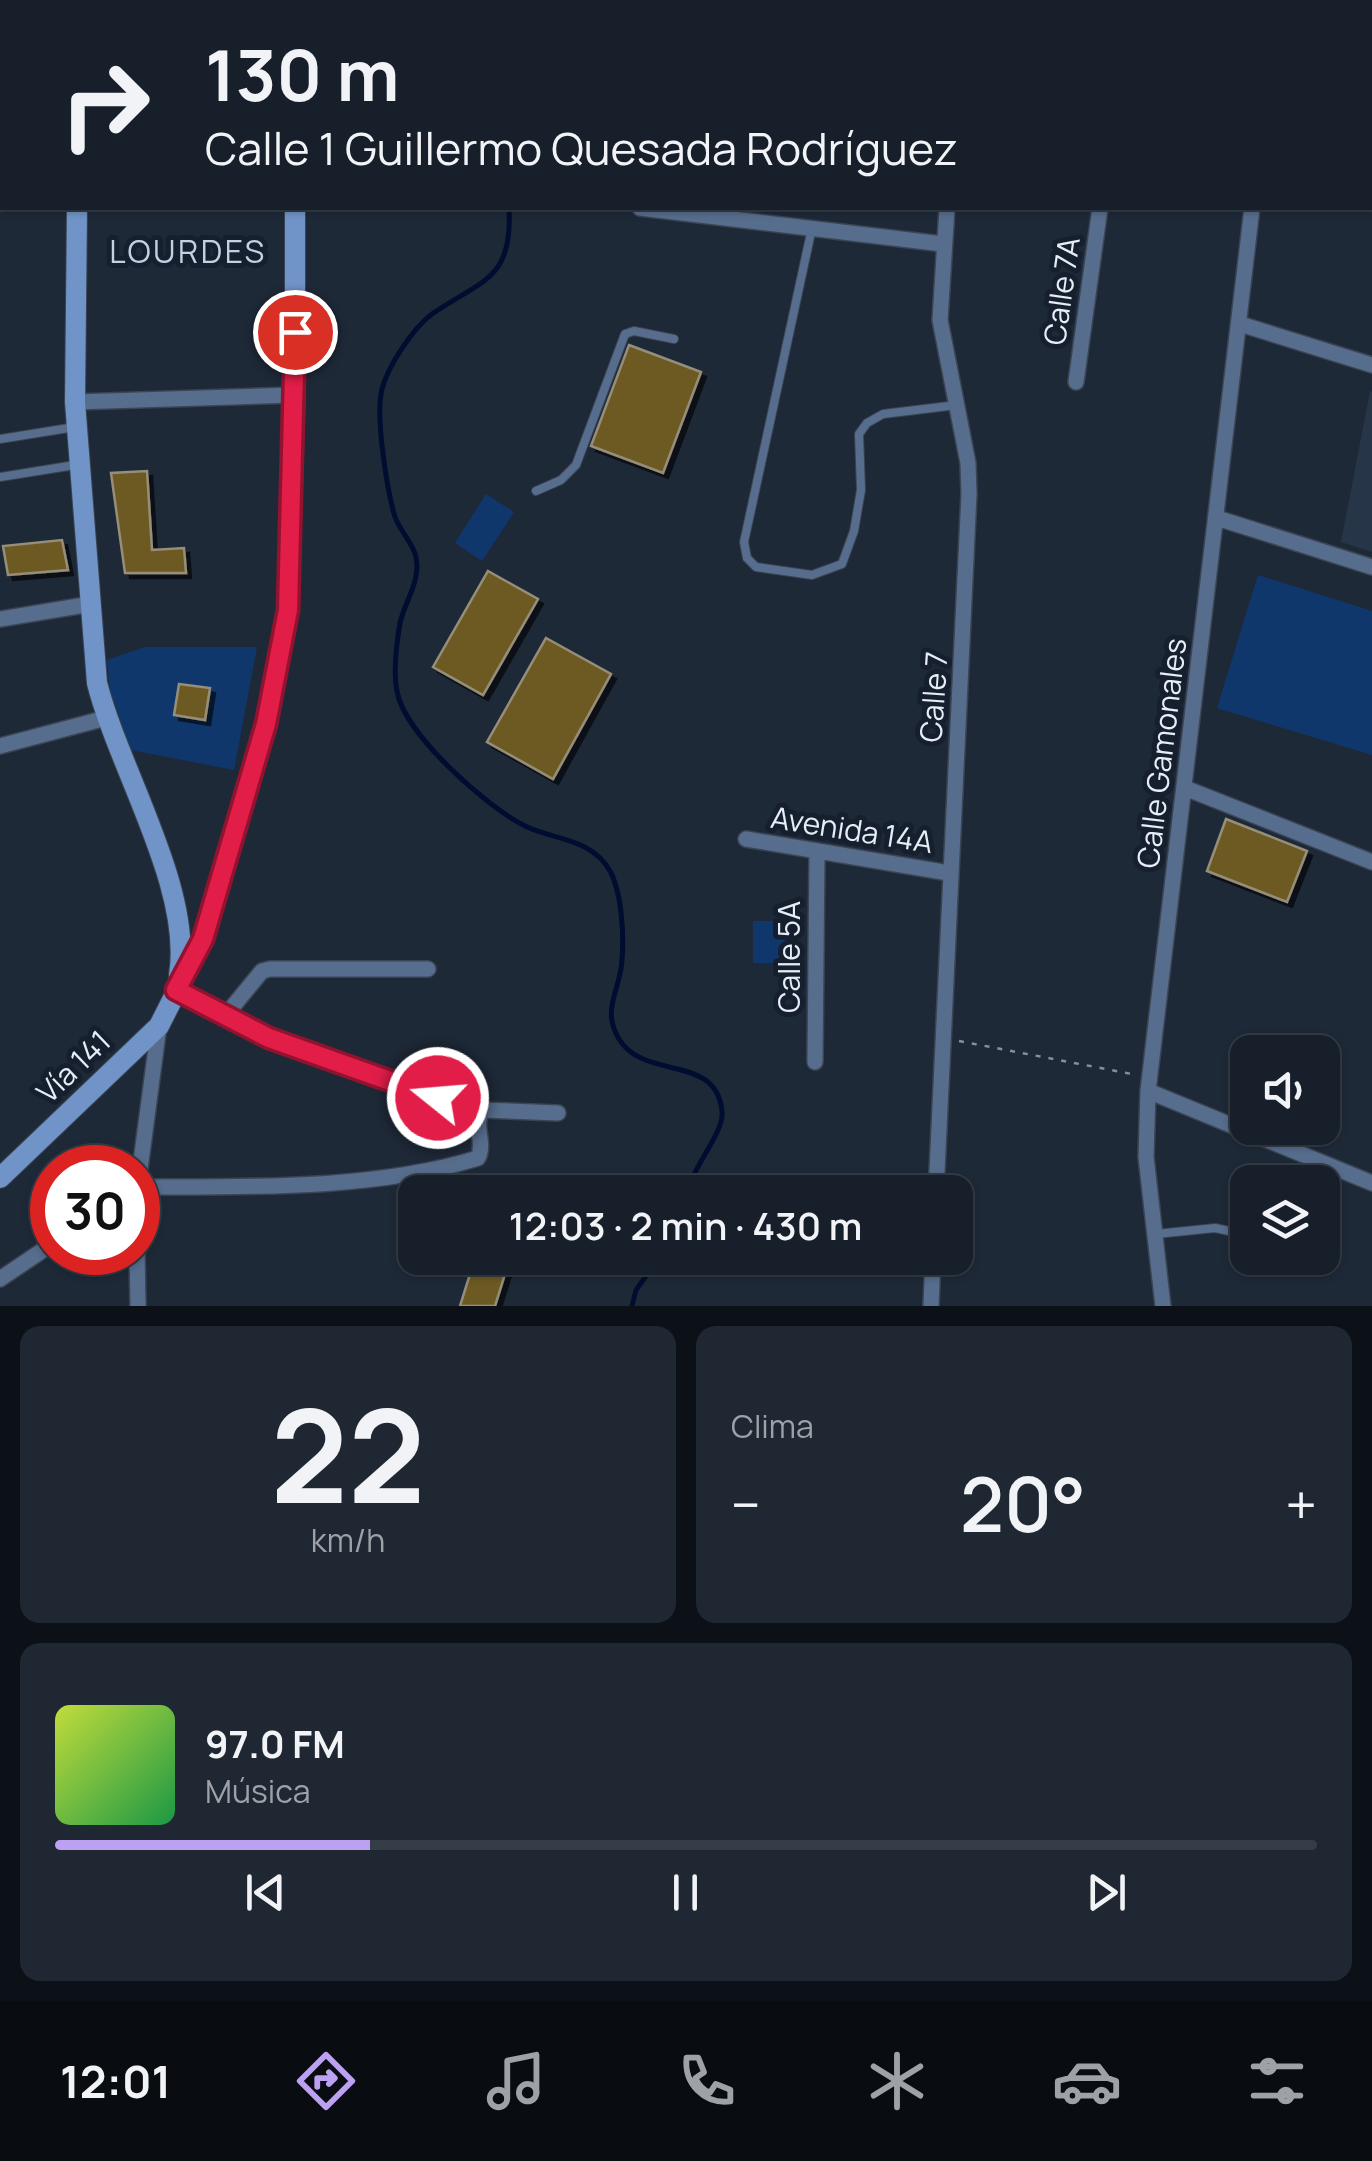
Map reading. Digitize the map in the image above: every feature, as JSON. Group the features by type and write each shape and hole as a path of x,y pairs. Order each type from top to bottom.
{"main road":[{"path":"77,210 77,426 97,683 106,718 171,889 182,953 176,990"},
{"name":"Vía 141","path":"0,1178 159,1026 203,939 266,724 288,610 295,395 295,210"},
{"path":"171,889 183,899 198,901 217,889"}],"street":[{"path":"657,210 943,244"},
{"name":"Calle 7","path":"937,1175 969,494 968,463 940,320 947,210"},
{"name":"Calle 7A","path":"1076,382 1100,210"},
{"name":"Calle Gamonales","path":"1163,1306 1151,1234 1145,1133 1252,210"},
{"path":"1240,324 1372,365"},
{"path":"76,402 295,395"},
{"path":"1217,518 1372,567"},
{"path":"0,619 91,604"},
{"path":"0,746 106,718"},
{"path":"1185,788 1372,862"},
{"name":"Avenida 14A","path":"746,839 949,873"},
{"name":"Calle 5A","path":"815,1062 816,852"},
{"path":"225,1016 262,972 270,969 428,969"},
{"path":"176,990 331,1063 438,1098"},
{"path":"143,1145 159,1026"},
{"path":"1149,1084 1372,1183"},
{"path":"160,1185 232,1187 447,1166 478,1158 483,1148 478,1116 483,1110 558,1114"},
{"path":"0,1279 30,1259"},
{"path":"138,1275 138,1306"},
{"path":"930,1306 932,1275"}],"lane":[{"path":"812,228 744,542 747,558 756,568 812,576 842,564 854,531 860,490 860,434 867,422 884,414 957,405"},
{"path":"536,491 560,480 576,465 625,334 634,331 674,339"},
{"path":"0,438 77,426"},
{"path":"0,477 80,464"},
{"path":"1151,1234 1215,1228 1230,1231"}],"path":[{"path":"942,1038 1149,1084"}],"shaded area":[{"path":"1372,392 1372,552 1341,542"},
{"path":"486,494 514,512 482,561 455,543"},
{"path":"1258,575 1372,611 1372,755 1217,708"},
{"path":"145,647 257,647 234,770 131,750 110,691 107,660"},
{"path":"753,921 797,921 797,963 753,963"}],"building":[{"path":"629,345 701,372 663,473 591,446"},
{"path":"147,471 152,550 184,548 186,573 125,573 111,473"},
{"path":"62,540 68,570 8,575 3,546"},
{"path":"488,571 538,599 483,695 433,667"},
{"path":"546,638 611,674 553,779 487,742"},
{"path":"179,684 210,688 205,720 174,715"},
{"path":"1226,819 1307,851 1287,902 1207,871"},
{"path":"470,1275 505,1275 495,1306 460,1306"}],"waterway":[{"path":"509,210 506,251 499,265 479,285 425,320 395,359 382,389 381,434 389,489 395,517 417,566 400,623 395,666 397,691 403,708 431,748 490,803 525,826 583,846 610,871 620,902 623,939 612,1009 619,1039 630,1052 645,1060 707,1081 717,1093 722,1111 718,1129 694,1175"},
{"path":"632,1306 636,1290 647,1275"}],"district":[{"name":"LOURDES","path":"188,251"}],"route":[{"path":"295,332 288,610 266,724 203,939 176,990 269,1038 438,1098"}]}
